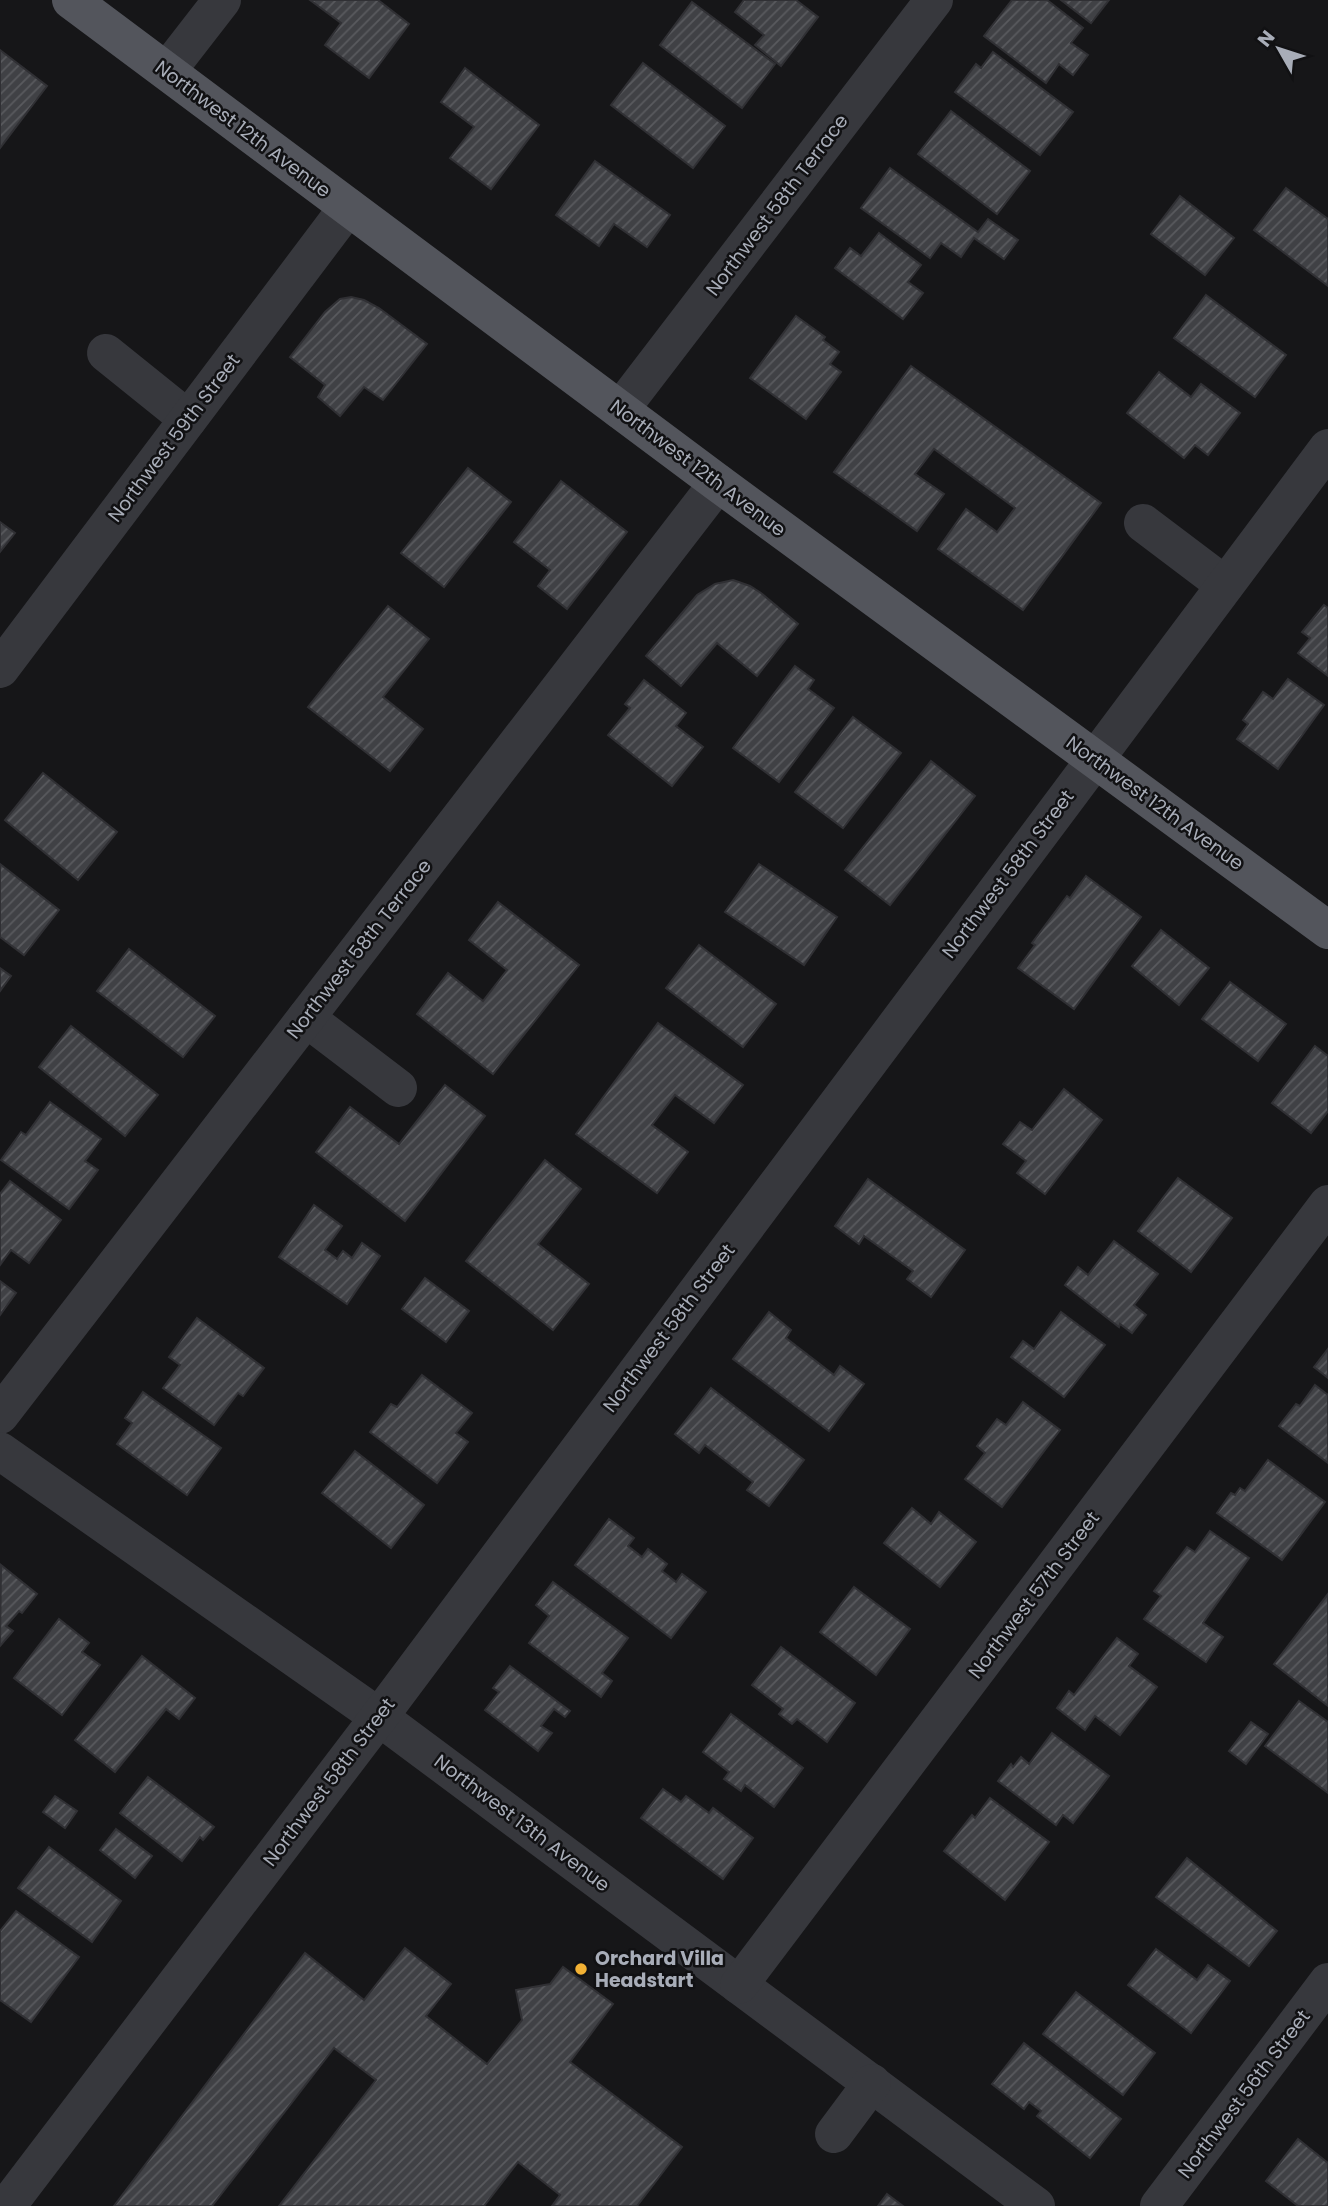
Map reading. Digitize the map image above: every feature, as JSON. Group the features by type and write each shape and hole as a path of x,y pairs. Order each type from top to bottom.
{"main road":[{"name":"Northwest 12th Avenue","path":"71,0 718,483 1328,930"}],"street":[{"path":"167,71 222,0"},
{"name":"Northwest 58th Terrace","path":"620,410 934,0"},
{"name":"Northwest 59th Street","path":"0,669 348,207"},
{"path":"106,353 188,419"},
{"name":"Northwest 58th Street","path":"7,2206 379,1717 1328,449"},
{"name":"Northwest 58th Terrace","path":"0,1415 718,483"},
{"path":"1143,523 1225,586"},
{"path":"306,1018 398,1088"},
{"name":"Northwest 57th Street","path":"739,1985 1328,1204"},
{"name":"Northwest 13th Avenue","path":"0,1451 379,1717 1036,2206"},
{"name":"Northwest 56th Street","path":"1159,2206 1328,1982"},
{"path":"834,2134 872,2084"}],"building":[{"path":"310,0 378,0 409,24 369,78 325,45 341,23"},
{"path":"744,0 796,0 818,17 781,66 755,45 764,35 735,12"},
{"path":"1012,0 1047,0 1083,28 1071,43 1088,55 1073,75 1059,64 1046,83 984,36"},
{"path":"1061,0 1109,0 1091,23"},
{"path":"692,2 775,64 742,108 660,45"},
{"path":"0,50 47,86 0,148"},
{"path":"993,52 1073,112 1040,155 955,92 976,64 981,68"},
{"path":"643,63 725,126 693,168 611,105"},
{"path":"465,68 539,125 491,189 450,158 474,127 441,102"},
{"path":"951,111 1030,171 997,214 918,154"},
{"path":"595,161 670,215 647,247 614,224 599,246 556,215"},
{"path":"890,168 978,232 988,219 1018,240 1004,259 974,238 961,257 941,243 930,258 861,208"},
{"path":"1286,188 1328,219 1328,286 1254,230"},
{"path":"1180,196 1234,238 1205,275 1151,234"},
{"path":"879,233 921,265 908,282 923,293 903,319 835,268 850,248 861,256"},
{"path":"1206,295 1286,355 1255,397 1174,338"},
{"path":"351,297 379,308 427,344 383,400 364,387 340,416 318,397 325,385 290,357 325,312 340,299"},
{"path":"796,316 825,337 823,340 839,352 830,364 841,372 806,419 750,378"},
{"path":"911,366 1101,503 1023,610 938,549 966,509 997,532 1015,508 934,449 915,474 944,494 917,531 834,472"},
{"path":"1159,372 1191,397 1201,384 1240,413 1208,455 1195,445 1184,458 1127,413"},
{"path":"468,468 511,502 444,587 401,553"},
{"path":"561,481 627,532 567,609 538,586 550,570 514,542"},
{"path":"0,522 15,533 0,552"},
{"path":"733,580 761,593 798,624 757,676 717,643 681,686 646,656 697,595 715,584"},
{"path":"1324,605 1328,608 1328,676 1298,653 1310,638 1302,632"},
{"path":"388,606 429,639 383,697 423,729 390,771 308,707"},
{"path":"795,666 814,680 808,689 834,708 779,782 733,748"},
{"path":"1288,679 1324,705 1278,769 1237,739 1248,724 1243,720 1263,692 1273,699"},
{"path":"644,680 686,713 676,726 703,747 672,786 608,735 630,708 625,704"},
{"path":"853,717 901,753 843,828 795,792"},
{"path":"931,761 975,796 890,905 845,870"},
{"path":"43,773 117,832 78,880 5,820"},
{"path":"0,864 59,910 24,955 0,937"},
{"path":"759,864 837,917 804,965 725,912"},
{"path":"1086,876 1141,917 1074,1009 1018,968 1035,945 1032,943 1067,896 1070,898"},
{"path":"498,902 579,965 493,1074 417,1014 448,973 483,1001 507,970 469,940"},
{"path":"1161,930 1209,968 1179,1005 1132,966"},
{"path":"699,945 776,1004 743,1047 666,988"},
{"path":"129,949 215,1016 183,1057 97,991"},
{"path":"0,968 11,976 0,991"},
{"path":"1230,982 1286,1024 1258,1061 1202,1019"},
{"path":"658,1023 743,1085 714,1123 675,1095 652,1125 688,1152 657,1193 576,1134"},
{"path":"71,1026 158,1095 125,1136 39,1067"},
{"path":"1315,1046 1328,1056 1328,1111 1311,1133 1272,1103"},
{"path":"445,1085 485,1116 405,1221 316,1152 350,1107 399,1144"},
{"path":"1064,1089 1102,1120 1045,1194 1017,1173 1026,1161 1003,1144 1020,1122 1032,1130"},
{"path":"50,1102 101,1139 85,1161 98,1170 69,1209 1,1160 21,1132 26,1135"},
{"path":"545,1160 581,1189 538,1244 589,1284 553,1330 466,1261"},
{"path":"1178,1178 1232,1218 1191,1272 1138,1231"},
{"path":"868,1179 965,1250 931,1297 907,1279 913,1271 864,1236 859,1244 835,1226"},
{"path":"10,1181 61,1220 29,1263 11,1250 0,1265 0,1194"},
{"path":"314,1205 342,1226 325,1250 337,1259 343,1251 352,1258 362,1243 380,1256 347,1304 279,1257"},
{"path":"1114,1241 1158,1274 1134,1305 1146,1315 1132,1333 1120,1324 1119,1327 1065,1285 1078,1267 1088,1275"},
{"path":"425,1278 469,1311 446,1342 402,1309"},
{"path":"0,1281 16,1293 0,1315"},
{"path":"769,1312 791,1330 786,1338 834,1375 840,1366 864,1384 829,1431 733,1359"},
{"path":"1061,1312 1105,1345 1064,1397 1011,1357 1023,1341 1034,1349"},
{"path":"197,1318 264,1368 243,1396 238,1393 214,1425 163,1388 180,1365 169,1357"},
{"path":"1328,1349 1328,1378 1314,1367"},
{"path":"422,1375 472,1413 456,1433 468,1442 437,1483 370,1432 391,1404 397,1407"},
{"path":"1315,1385 1328,1395 1328,1463 1279,1426 1296,1404 1300,1406"},
{"path":"711,1388 804,1460 769,1506 747,1490 753,1482 705,1445 699,1453 675,1434"},
{"path":"143,1392 221,1448 187,1495 117,1444 132,1423 125,1418"},
{"path":"1023,1402 1060,1430 1002,1507 965,1479 985,1453 977,1446 997,1419 1006,1425"},
{"path":"355,1451 424,1505 391,1548 322,1493"},
{"path":"1268,1460 1325,1502 1282,1560 1217,1513 1231,1493 1235,1495 1240,1488 1245,1491"},
{"path":"912,1508 931,1524 939,1512 976,1542 940,1587 884,1543"},
{"path":"609,1519 634,1538 628,1546 642,1557 648,1549 667,1564 662,1571 676,1582 682,1574 706,1592 671,1638 575,1565"},
{"path":"1210,1531 1249,1558 1203,1623 1223,1637 1206,1662 1144,1619 1161,1596 1154,1591 1187,1547 1195,1552"},
{"path":"1,1565 37,1594 22,1613 19,1611 6,1626 13,1631 0,1646"},
{"path":"553,1582 628,1638 602,1673 612,1681 601,1697 529,1643 549,1616 536,1605"},
{"path":"854,1587 910,1629 876,1675 820,1632"},
{"path":"1328,1594 1328,1706 1274,1664"},
{"path":"59,1619 89,1643 82,1652 100,1665 62,1715 14,1678"},
{"path":"1117,1638 1138,1654 1129,1666 1157,1687 1120,1735 1095,1716 1085,1730 1057,1708 1069,1691 1074,1695"},
{"path":"781,1647 855,1703 827,1742 797,1719 792,1724 779,1714 783,1709 752,1685"},
{"path":"142,1656 195,1698 179,1719 166,1709 115,1772 75,1740"},
{"path":"510,1666 570,1711 565,1717 554,1709 541,1726 552,1733 538,1751 485,1710 499,1692 493,1688"},
{"path":"1299,1701 1328,1722 1328,1793 1265,1746"},
{"path":"731,1714 803,1768 774,1807 745,1785 741,1791 724,1779 729,1772 703,1752"},
{"path":"1251,1722 1268,1734 1246,1764 1229,1751"},
{"path":"1052,1733 1109,1776 1073,1823 1063,1815 1056,1825 998,1781 1011,1764 1013,1767 1021,1757 1029,1764"},
{"path":"148,1777 214,1827 203,1840 200,1837 182,1861 120,1813"},
{"path":"663,1789 681,1802 686,1796 709,1813 713,1808 753,1838 723,1879 641,1818"},
{"path":"55,1796 77,1811 65,1828 43,1812"},
{"path":"990,1798 1049,1842 1005,1900 944,1851 972,1815 975,1818"},
{"path":"116,1829 152,1856 135,1878 100,1850"},
{"path":"49,1847 121,1901 92,1942 18,1888"},
{"path":"1187,1858 1277,1931 1249,1966 1156,1897"},
{"path":"16,1911 79,1957 31,2022 0,2000 0,1931"},
{"path":"405,1948 451,1984 426,2016 487,2064 522,2020 516,1990 550,1984 563,1967 613,2004 570,2062 682,2147 637,2206 552,2206 560,2195 518,2162 484,2206 279,2206 376,2080 334,2048 212,2206 114,2206 305,1953 364,2000"},
{"path":"1156,1949 1197,1980 1208,1965 1230,1981 1191,2033 1128,1985"},
{"path":"1076,1992 1155,2053 1123,2095 1043,2034"},
{"path":"1024,2043 1121,2119 1090,2158 1037,2116 1041,2111 1029,2102 1024,2109 992,2084"},
{"path":"1298,2139 1328,2163 1328,2206 1298,2206 1266,2181"},
{"path":"887,2194 903,2206 878,2206"}],"place":[{"name":"Orchard Villa Headstart","path":"581,1969"}]}
